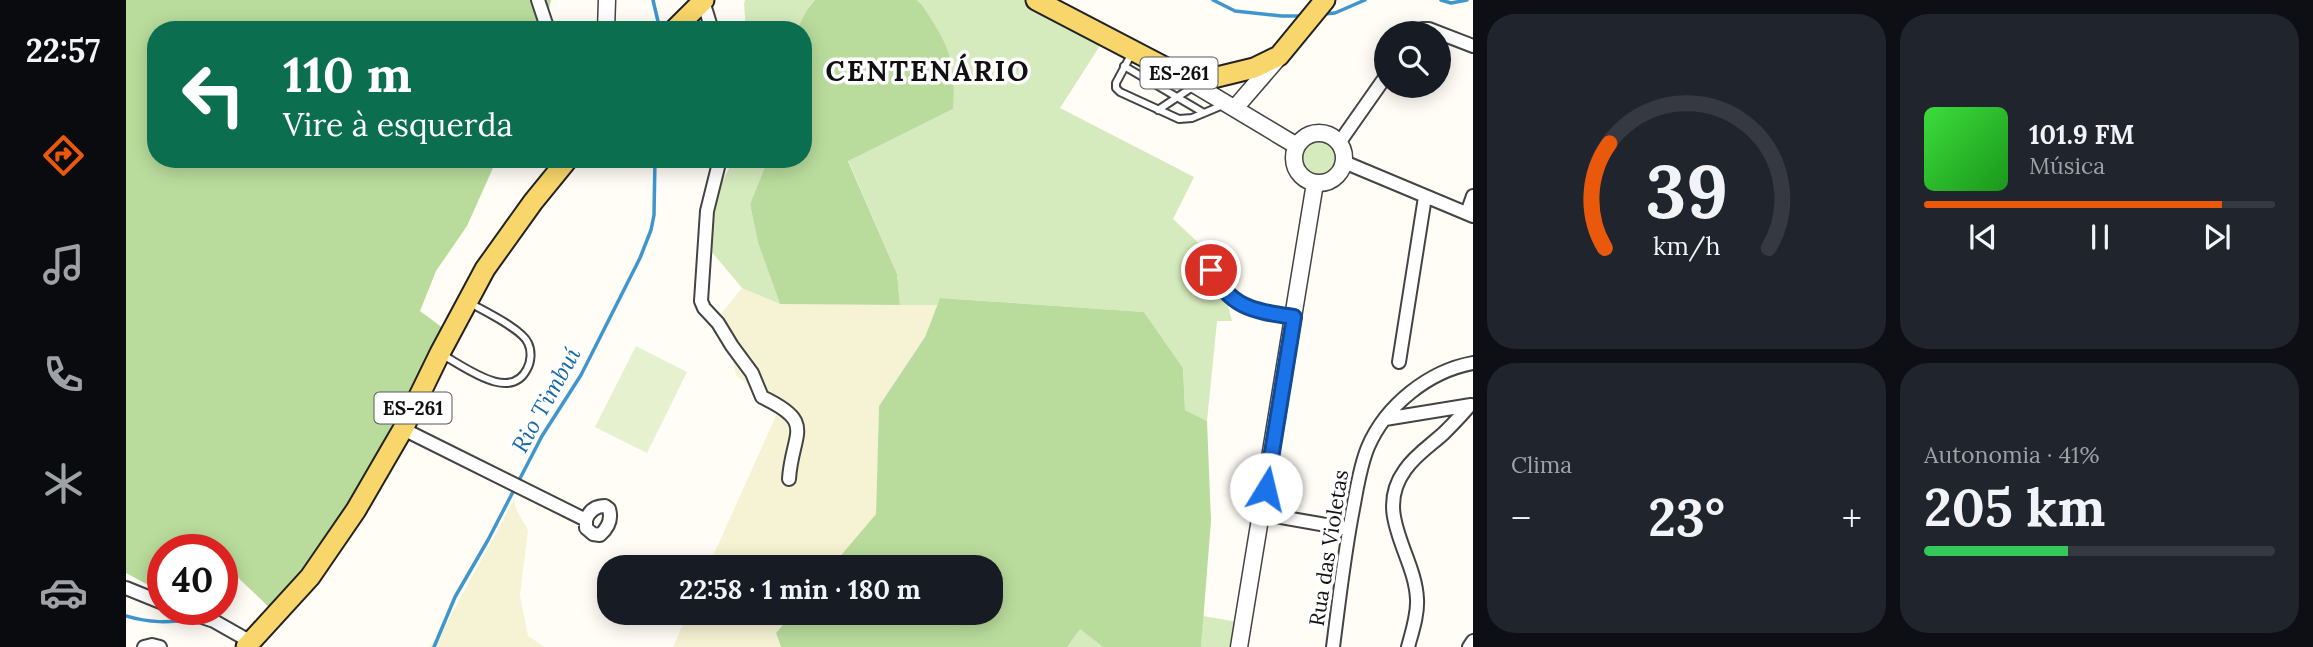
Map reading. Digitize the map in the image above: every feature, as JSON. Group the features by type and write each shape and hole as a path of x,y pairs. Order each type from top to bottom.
{"main road":[{"path":"683,21 704,0"},
{"name":"ES-261","path":"1036,0 1129,58 1172,71 1213,78 1254,68 1279,55 1323,2"},
{"name":"ES-261","path":"248,644 310,577 356,510 403,429 485,269 561,168"}],"street":[{"path":"538,0 545,21"},
{"path":"606,21 607,0"},
{"path":"704,0 710,21"},
{"path":"1451,38 1473,46"},
{"path":"1231,106 1279,55"},
{"path":"1172,71 1297,146"},
{"path":"1339,143 1374,93"},
{"path":"1322,133 1339,143 1344,162 1334,178 1325,183 1315,183 1299,174 1294,165 1294,155 1303,138 1322,133"},
{"path":"1344,162 1470,215 1473,197"},
{"path":"718,168 707,211 701,294 704,309 718,323 752,373 762,397 786,410 797,424 798,434 789,480"},
{"path":"1240,647 1315,183"},
{"path":"1399,362 1425,197"},
{"path":"1211,270 1234,301 1245,307 1294,317"},
{"name":"Rua das Violetas","path":"1333,647 1349,530 1360,471 1368,447 1385,419 1410,392 1437,374 1473,363"},
{"path":"1385,419 1472,405"},
{"path":"1408,647 1416,616 1417,598 1394,523 1392,497 1404,471 1413,460 1472,405"},
{"path":"403,429 586,520"},
{"path":"1263,514 1349,530"},
{"path":"126,588 147,597"},
{"path":"220,625 248,644"},
{"path":"1469,647 1473,641"},
{"path":"144,647 160,647"}],"lane":[{"path":"1205,113 1129,58 1116,83 1116,89 1158,110 1186,120 1231,106"},
{"path":"1158,110 1195,85"},
{"path":"440,353 504,385 515,383 523,377 529,366 531,354 528,343 521,334 468,301"}],"shaded area":[{"path":"742,288 781,304 937,305 925,337 879,406 876,514 841,555 713,555 779,409 736,375 732,357 712,325"},
{"path":"514,500 528,530 520,595 528,636 545,647 429,647 434,639 437,641"},
{"path":"683,625 783,625 776,633 781,647 673,647"}],"green space":[{"path":"126,0 551,0 546,21 147,21 147,168 493,168 467,226 436,271 420,311 443,328 334,535 273,611 238,577 238,534 147,534 147,584 126,573"},
{"path":"745,0 815,0 801,21 745,21"},
{"path":"815,0 917,0 939,32 949,54 953,77 953,109 848,161 897,274 900,305 780,304 758,243 750,204 764,168 812,168 812,21 801,21"},
{"path":"917,0 1029,0 1103,41 1060,108 1194,177 1173,219 1205,249 1221,277 1232,321 1217,321 1207,421 1185,410 1183,368 1144,312 941,298 937,305 900,305 897,274 848,160 953,109 922,5"},
{"path":"1319,139 1327,140 1333,145 1338,151 1338,167 1333,173 1327,178 1319,179 1311,178 1305,173 1300,167 1299,159 1300,151 1305,145 1311,140"},
{"path":"729,168 764,168 750,204 758,243 780,304 742,288 711,251 707,218 712,182 723,180"},
{"path":"940,298 1144,312 1183,368 1185,410 1207,421 1211,521 1201,647 1103,647 1080,629 1067,647 781,647 776,633 783,625 1003,625 1003,555 841,555 876,514 879,406 925,337"},
{"path":"636,346 687,372 647,453 595,427"},
{"path":"1203,616 1238,622 1234,647 1201,647"},
{"path":"1080,628 1103,647 1067,647"}],"waterway":[{"name":"Rio Timbuí","path":"653,0 658,21"},
{"name":"Rio Timbuí","path":"1213,0 1235,11 1303,16"},
{"name":"Rio Timbuí","path":"1324,14 1335,13 1365,0"},
{"name":"Rio Timbuí","path":"1441,0 1451,3 1467,0"},
{"name":"Rio Timbuí","path":"434,647 455,597 542,436 581,375 640,258 654,215 655,168"},
{"path":"126,616 147,620"}],"district":[{"name":"CENTENÁRIO","path":"928,71"}],"route":[{"path":"1211,270 1234,301 1254,311 1294,317 1266,489"}]}
